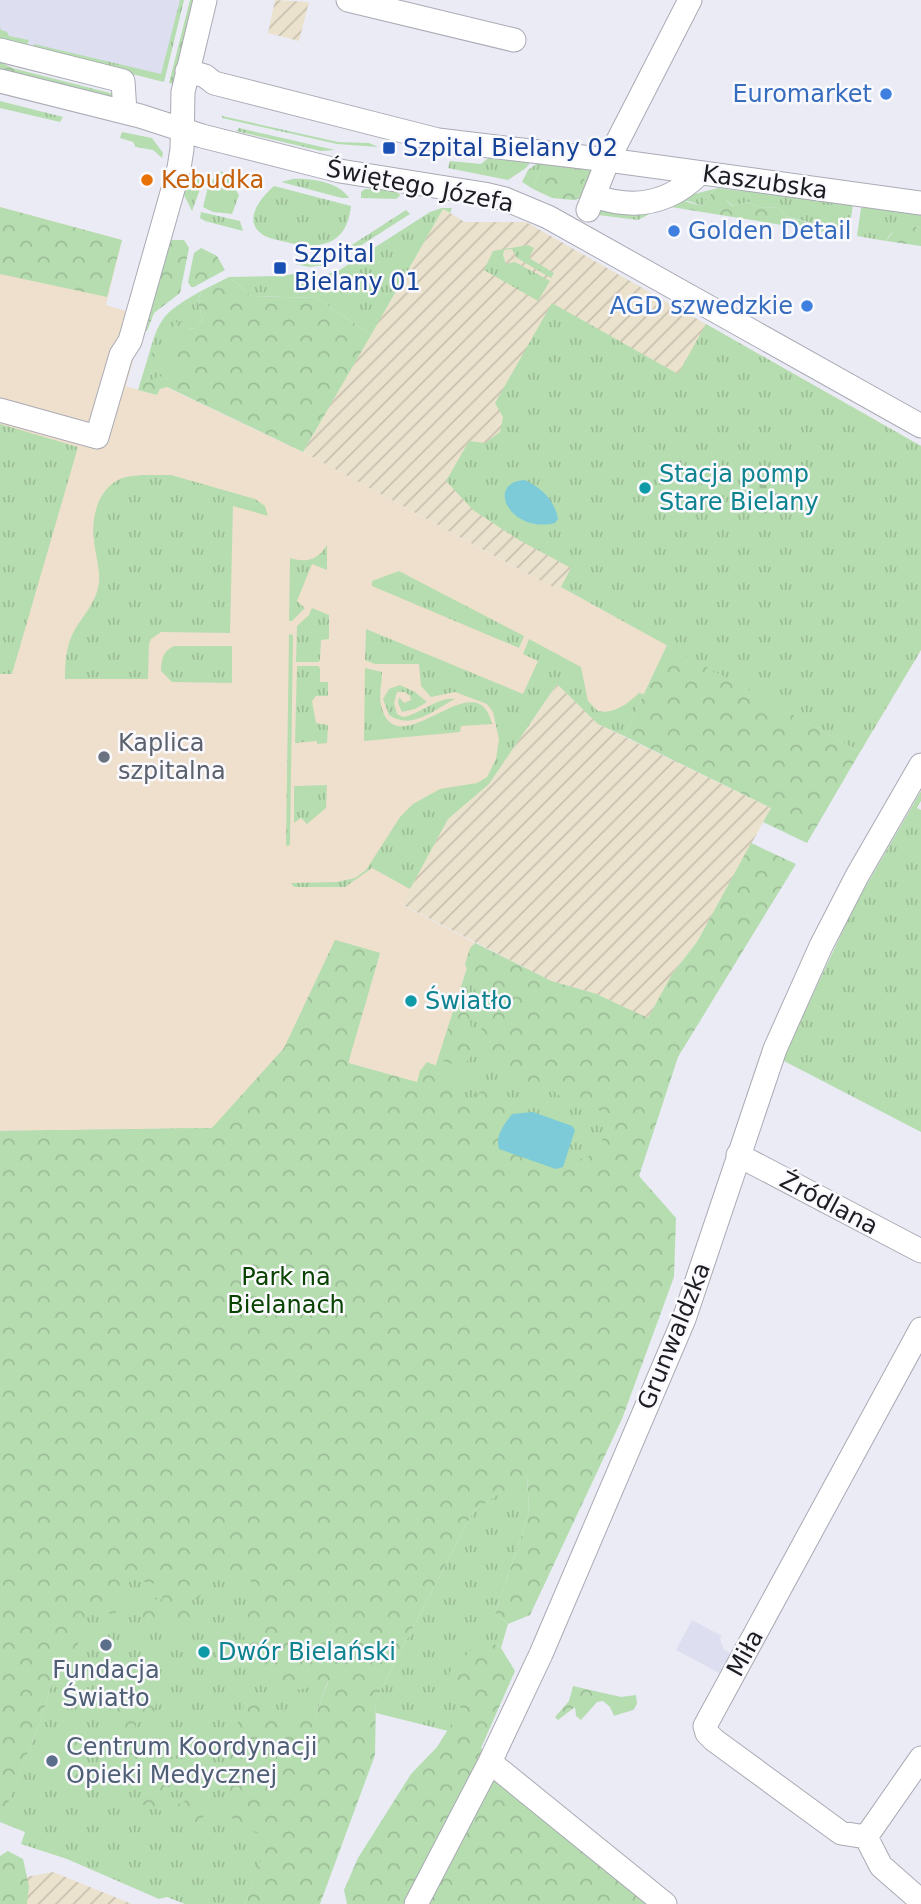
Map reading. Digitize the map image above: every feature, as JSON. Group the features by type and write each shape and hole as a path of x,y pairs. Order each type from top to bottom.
{"street":[{"path":"0,410 97,438 121,355 130,341 179,168 183,92 205,0"},
{"path":"348,0 514,40"},
{"path":"690,0 608,160 591,203 645,203 677,190 699,173"},
{"path":"0,50 123,81 125,112"},
{"name":"Kaszubska","path":"187,71 205,76 214,83 438,140 608,160 921,203"},
{"name":"Świętego Józefa","path":"0,80 340,171 464,190 524,206 921,426"},
{"name":"Grunwaldzka","path":"416,1904 490,1762 541,1654 684,1319 775,1049 821,946 857,876 921,765"},
{"name":"Źródlana","path":"738,1155 921,1251"},
{"name":"Miła","path":"866,1837 841,1833 714,1740 707,1733 706,1721 921,1329"},
{"path":"921,1758 866,1837 881,1866 921,1901"},
{"path":"490,1762 665,1904"}],"shaded area":[{"path":"0,0 184,0 164,82 0,41"},
{"path":"275,0 309,2 299,41 268,33"},
{"path":"0,207 122,240 106,305 145,317 126,386 157,395 160,389 166,387 303,452 529,575 559,590 561,587 667,645 624,736 598,724 572,695 557,684 489,784 448,819 410,889 402,905 475,943 430,1086 348,1063 380,953 300,1049 212,1128 0,1131"},
{"name":"Stacja pomp Stare Bielany","path":"443,209 465,222 526,222 921,446 921,650 860,752 562,587 559,591 303,452"},
{"path":"557,684 572,695 598,724 771,808 697,942 672,974 648,1019 596,994 551,981 401,904 448,819 489,784"},
{"path":"692,1620 722,1636 720,1639 724,1650 734,1655 723,1675 676,1650"},
{"path":"53,1872 132,1904 0,1904 26,1877"}],"green space":[{"path":"180,0 184,0 164,82 0,41 0,27 9,36 29,40 27,45 33,47 34,44 161,74"},
{"path":"190,0 194,0 173,84 169,83"},
{"path":"0,62 12,68 118,95 117,100 0,71"},
{"path":"0,101 63,117 60,122 0,108"},
{"path":"222,116 338,142 369,143 378,147 337,144"},
{"path":"239,128 335,150 321,151 236,131"},
{"path":"122,132 152,138 163,153 162,158 153,150 136,147 133,142 120,138"},
{"path":"493,154 531,161 526,168 508,180 448,168 450,161 481,164"},
{"path":"539,162 588,167 595,171 582,198 573,200 580,194 538,175 533,189 522,182 528,170"},
{"path":"553,162 571,167 586,181 580,194 573,200 552,198 533,189 538,175"},
{"path":"221,171 226,174 239,195 232,214 213,212 203,207 209,183"},
{"path":"202,174 202,184 192,211 183,193 185,175 191,177"},
{"path":"293,179 316,180 331,185 349,198 281,182"},
{"path":"274,186 351,206 344,230 329,242 320,245 298,244 265,236 254,224 253,217 259,203"},
{"path":"365,189 398,191 400,196 396,199 361,198 361,192"},
{"path":"714,189 703,206 688,201 665,206 638,220 598,215 594,222 591,217 593,211"},
{"path":"714,189 726,189 726,200 732,206 748,202 759,207 779,208 786,216 825,228 825,232 665,206 671,198 703,206"},
{"path":"726,189 853,203 849,235 825,232 825,227 786,216 779,208 759,207 748,202 733,206 726,200"},
{"path":"865,206 921,210 921,228 901,227 886,241 857,236 861,208"},
{"path":"0,207 122,240 107,297 0,274"},
{"path":"442,208 452,208 450,213 443,209 371,335 317,298 252,296 229,277 293,274 313,278 338,271 430,212"},
{"path":"406,210 410,214 332,264 309,267 295,264 330,259"},
{"path":"201,212 240,221 243,231 205,221 200,218"},
{"path":"907,225 921,228 921,246 886,241 897,227"},
{"path":"170,240 184,240 189,248 180,293 154,313 147,331 141,328"},
{"path":"528,245 534,248 529,258 554,273 551,278 517,258 512,249 504,250 503,255 506,264 515,262 550,281 538,301 484,270 493,251"},
{"path":"201,248 217,256 225,270 191,287 188,282 194,253"},
{"path":"229,277 252,296 317,298 371,335 303,452 167,387 160,389 157,395 138,390 149,354 158,354 155,369 147,379 148,382 159,376 168,379 175,375 175,366 167,356 168,345 175,340 170,330 177,322 183,321 188,328 196,329 203,320 198,303 201,291"},
{"path":"201,291 198,303 203,320 196,329 188,328 175,340 175,375 148,383 147,379 155,369 154,352 149,354 161,322 173,309"},
{"name":"Stacja pomp Stare Bielany","path":"552,303 678,374 706,324 921,446 921,650 860,752 561,587 571,568 519,540 473,510 446,481 469,441 485,443 500,432 503,417 495,403"},
{"path":"0,424 78,447 12,674 0,674"},
{"path":"745,473 781,494 773,516 735,502"},
{"path":"142,475 171,475 255,499 265,506 268,516 233,506 230,633 161,632 151,639 149,644 148,679 65,679 66,655 71,637 98,588 99,570 93,531 95,513 101,497 120,479"},
{"path":"327,545 327,570 312,564 297,601 305,608 289,621 290,558 312,559"},
{"path":"399,571 524,636 519,648 372,586 372,581"},
{"path":"312,608 329,615 329,639 321,640 318,662 296,662 297,626 309,615"},
{"path":"366,629 523,694 538,661 523,654 529,639 581,667 588,701 598,711 615,710 639,693 644,694 624,736 598,724 557,684 489,784 448,819 410,889 372,868 345,887 294,887 291,883 337,882 355,878 366,870 400,817 413,804 440,789 477,783 487,777 496,759 499,739 493,712 487,704 455,692 431,697 421,686 419,664 375,664 365,660"},
{"path":"289,634 293,635 290,845 286,846"},
{"path":"667,645 860,752 807,843 763,822 771,808 624,736"},
{"path":"174,646 232,646 232,683 172,682 161,671 163,656"},
{"path":"297,666 318,666 320,682 328,682 328,696 316,696 312,701 316,723 328,725 327,743 295,743"},
{"path":"365,668 382,672 381,705 391,723 405,726 421,722 455,706 471,702 484,707 492,724 461,726 460,732 364,741"},
{"path":"400,685 427,702 402,712 398,703 399,697 404,703 411,700 410,696 405,692 397,692 394,703 397,714 403,717 442,700 455,699 415,720 398,719 389,715 383,699 389,689"},
{"path":"327,785 326,808 307,824 301,818 294,823 294,786"},
{"path":"921,791 921,801 917,808 921,810 921,1132 782,1060 855,905"},
{"name":"Park na Bielanach","path":"751,843 796,864 678,1057 639,1176 676,1218 674,1277 622,1419 530,1615 508,1624 495,1614 529,1513 527,1476 474,1510 376,1699 375,1755 320,1904 245,1904 269,1838 236,1825 225,1810 227,1769 240,1716 245,1703 314,1718 328,1682 299,1690 272,1677 242,1634 251,1582 248,1573 206,1578 198,1586 204,1591 198,1599 190,1601 190,1613 194,1619 185,1628 157,1626 143,1617 142,1598 162,1600 163,1585 128,1579 121,1607 114,1615 91,1607 75,1652 86,1657 85,1660 80,1668 68,1673 57,1666 40,1722 0,1823 0,1131 212,1128 284,1048 335,940 380,953 348,1063 417,1082 420,1071 427,1062 456,1073 455,1098 471,1099 483,1090 519,1102 517,1114 512,1114 556,1169 598,1152 611,1114 569,1101 532,1080 519,1089 509,1073 490,1068 483,1050 479,999 465,964 470,948 475,943 551,981 596,994 648,1018 672,974 697,942"},
{"name":"Park na Bielanach","path":"335,940 380,953 348,1063 429,1086 475,943 551,981 596,994 648,1019 545,1319 328,1681 245,1904 185,1904 167,1897 159,1899 67,1859 21,1844 25,1832 0,1822 40,1722 86,1569 0,1131 212,1128 300,1049"},
{"path":"459,993 470,1018 473,1054 462,1067 443,1061 443,1045"},
{"path":"527,1475 529,1513 495,1614 508,1624 501,1648 483,1639 461,1709 448,1731 376,1713 376,1699 474,1510"},
{"path":"483,1638 501,1648 515,1671 481,1748 664,1904 347,1904 344,1890 358,1858 411,1774 437,1747 461,1709 449,1673"},
{"path":"148,1678 160,1686 153,1717 140,1715 135,1727 120,1732 107,1721 116,1699 130,1681"},
{"path":"573,1686 621,1697 636,1695 637,1704 633,1710 614,1716 603,1701 597,1702 581,1720 576,1716 575,1707 558,1720 555,1717 569,1701"},
{"path":"123,1749 143,1758 134,1785 112,1786 109,1776 98,1769 99,1760"},
{"path":"154,1755 206,1763 209,1782 202,1784 191,1779 180,1784 172,1767 168,1802 179,1804 202,1791 208,1793 203,1818 196,1823 141,1804"},
{"path":"8,1851 23,1859 29,1886 27,1904 0,1904 0,1856"}],"water":[{"path":"525,480 542,491 550,501 558,519 555,523 525,521 515,515 508,506 506,489 513,483"},
{"path":"533,1112 572,1126 575,1130 563,1167 556,1169 499,1149 499,1135 512,1114"}],"place":[{"name":"Euromarket","path":"886,94"},
{"name":"Szpital Bielany 02","path":"389,148"},
{"name":"Kebudka","path":"147,180"},
{"name":"Golden Detail","path":"674,231"},
{"name":"Szpital Bielany 01","path":"280,268"},
{"name":"AGD szwedzkie","path":"807,306"},
{"name":"Stacja pomp Stare Bielany","path":"645,488"},
{"name":"Kaplica szpitalna","path":"104,757"},
{"name":"Światło","path":"411,1001"},
{"name":"Fundacja Światło","path":"106,1645"},
{"name":"Dwór Bielański","path":"204,1652"},
{"name":"Centrum Koordynacji Opieki Medycznej","path":"52,1761"}]}
